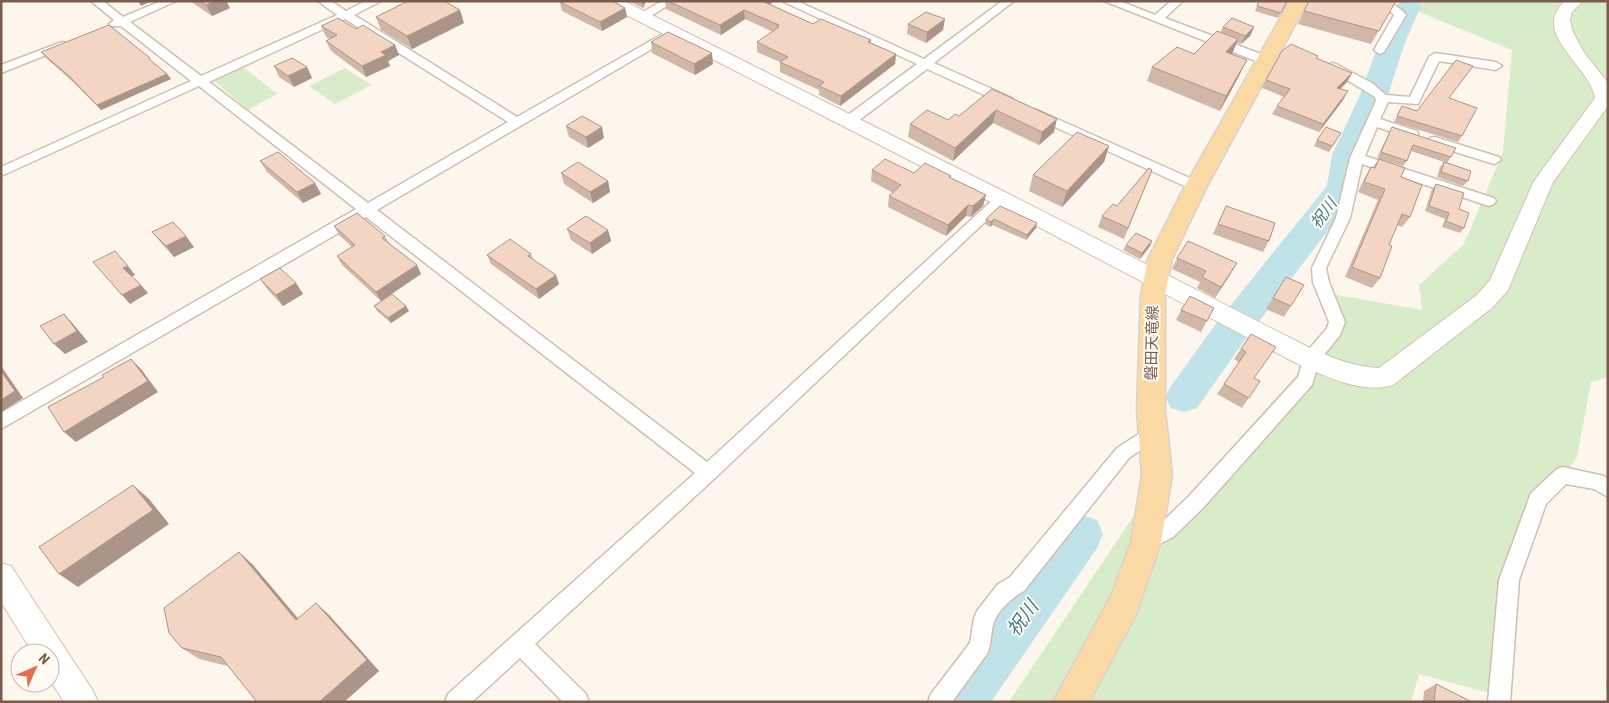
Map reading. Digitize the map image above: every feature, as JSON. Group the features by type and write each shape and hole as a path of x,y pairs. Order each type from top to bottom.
{"main road":[{"name":"磐田天竜線","path":"1070,702 1125,602 1146,542 1157,475 1152,410 1155,277 1160,259 1196,186 1265,60 1284,43 1298,1"}],"street":[{"path":"96,1 708,473"},
{"path":"104,28 171,1"},
{"path":"323,1 344,16 516,122"},
{"path":"1,172 376,1"},
{"path":"611,1 1002,198 1311,359 1341,372 1370,378 1384,378 1484,301 1500,284 1525,222 1544,182 1604,98 1603,90 1565,37 1561,23 1564,11 1575,1"},
{"path":"642,17 670,1"},
{"path":"787,1 1196,186"},
{"path":"849,121 1009,1"},
{"path":"1109,1 1265,60"},
{"path":"1157,19 1178,1"},
{"path":"1371,1 1395,5 1400,16 1380,50"},
{"path":"1,422 672,33"},
{"path":"1,69 77,39"},
{"path":"1316,60 1368,86 1382,96 1382,98 1414,101 1435,57 1496,66"},
{"path":"1146,542 1166,531 1196,502 1306,380 1311,359 1334,331 1337,322 1321,282 1319,268 1343,218 1357,158 1382,98"},
{"path":"1373,122 1494,160"},
{"path":"1357,158 1489,201"},
{"path":"456,702 708,473 1002,198"},
{"path":"939,702 980,647 984,618 1005,591 1017,584 1123,453 1153,432"},
{"path":"1499,702 1509,580 1538,499 1563,475 1598,482 1608,490"},
{"path":"1,576 82,702"},
{"path":"520,643 578,702"}],"green space":[{"path":"1418,1 1608,1 1608,377 1591,382 1577,457 1568,470 1531,497 1500,696 1419,674 1411,702 1009,702 1155,484 1146,542 1311,359 1337,322 1326,293 1422,310 1419,285 1464,244 1503,152 1512,50 1412,9"},
{"path":"243,67 277,94 248,110 213,80"},
{"path":"345,68 371,85 335,104 309,86"}],"building":[{"path":"200,1 216,1 206,5"},
{"path":"408,1 444,1 460,10 407,36 376,17"},
{"path":"561,1 612,1 625,8 600,22"},
{"path":"668,1 762,1 813,24 821,19 871,40 868,42 896,54 841,96 819,86 824,82 780,62 788,57 757,42 779,27 777,26 779,25 744,10 720,25"},
{"path":"1259,1 1287,1 1281,13 1257,6"},
{"path":"1309,1 1396,1 1379,31 1304,11"},
{"path":"926,12 945,19 927,32 908,24"},
{"path":"338,18 356,29 363,25 395,45 381,52 386,55 362,66 326,41 337,35 321,26"},
{"path":"1232,18 1254,27 1245,36 1223,27"},
{"path":"109,25 167,74 97,105 69,76 41,52"},
{"path":"1217,31 1238,39 1226,52 1247,60 1226,96 1152,67 1177,47 1194,54"},
{"path":"668,32 712,53 694,64 651,42"},
{"path":"1291,44 1318,56 1316,58 1352,73 1337,88 1348,91 1323,124 1277,106 1290,89 1266,80 1282,51"},
{"path":"292,58 307,67 288,76 274,66"},
{"path":"1456,60 1473,66 1449,98 1477,108 1462,136 1397,116 1402,106 1417,111"},
{"path":"992,89 1057,119 1042,132 996,110 955,148 910,124 927,110 948,120 955,114 959,116"},
{"path":"582,116 602,127 586,137 566,126"},
{"path":"1326,127 1341,133 1332,146 1317,140"},
{"path":"1392,127 1456,148 1451,157 1413,145 1407,161 1381,152"},
{"path":"1077,132 1109,146 1067,191 1033,175"},
{"path":"278,152 315,183 297,192 260,161"},
{"path":"885,159 914,173 925,163 986,195 973,206 968,205 948,225 889,196 901,185 872,170"},
{"path":"1379,159 1405,168 1401,177 1422,185 1410,217 1402,214 1389,245 1392,246 1380,278 1352,267 1385,189 1364,182 1371,167 1375,168"},
{"path":"578,162 608,181 590,192 561,173"},
{"path":"1444,162 1471,171 1468,181 1441,172"},
{"path":"1149,168 1152,170 1128,228 1102,216 1113,204 1117,206"},
{"path":"1436,184 1464,193 1459,209 1469,213 1464,228 1446,221 1449,213 1429,206"},
{"path":"1000,206 1037,223 1027,235 994,219 991,222 986,219"},
{"path":"1226,206 1275,223 1269,241 1218,224"},
{"path":"357,213 385,236 382,238 417,265 376,292 337,256 355,245 334,226"},
{"path":"586,216 608,230 590,243 567,229"},
{"path":"173,222 186,236 166,246 152,232"},
{"path":"1136,233 1152,241 1142,253 1126,245"},
{"path":"510,239 531,254 528,256 556,275 536,289 487,255"},
{"path":"1188,241 1237,263 1221,287 1202,277 1206,271 1177,258"},
{"path":"115,251 128,266 123,268 141,285 122,295 93,262"},
{"path":"280,268 296,283 276,295 260,279"},
{"path":"1286,277 1304,285 1291,306 1273,298"},
{"path":"392,294 406,306 388,318 374,306"},
{"path":"1190,296 1214,308 1207,321 1181,310"},
{"path":"64,314 77,331 54,344 40,326"},
{"path":"1251,334 1276,347 1254,378 1260,381 1249,398 1224,384 1246,352 1241,349"},
{"path":"131,359 148,381 64,432 48,407 104,377 102,375"},
{"path":"1,371 15,391 1,400"},
{"path":"133,485 153,510 59,574 39,547"},
{"path":"239,552 296,620 316,603 367,660 319,702 257,702 221,657 182,648 169,633 164,608"},
{"path":"1436,684 1472,702 1434,702"}],"waterway":[{"name":"祝川","path":"1184,397 1231,331 1325,212 1342,187 1347,155 1374,95 1391,45 1411,1"},
{"name":"祝川","path":"962,702 1082,534"}]}
